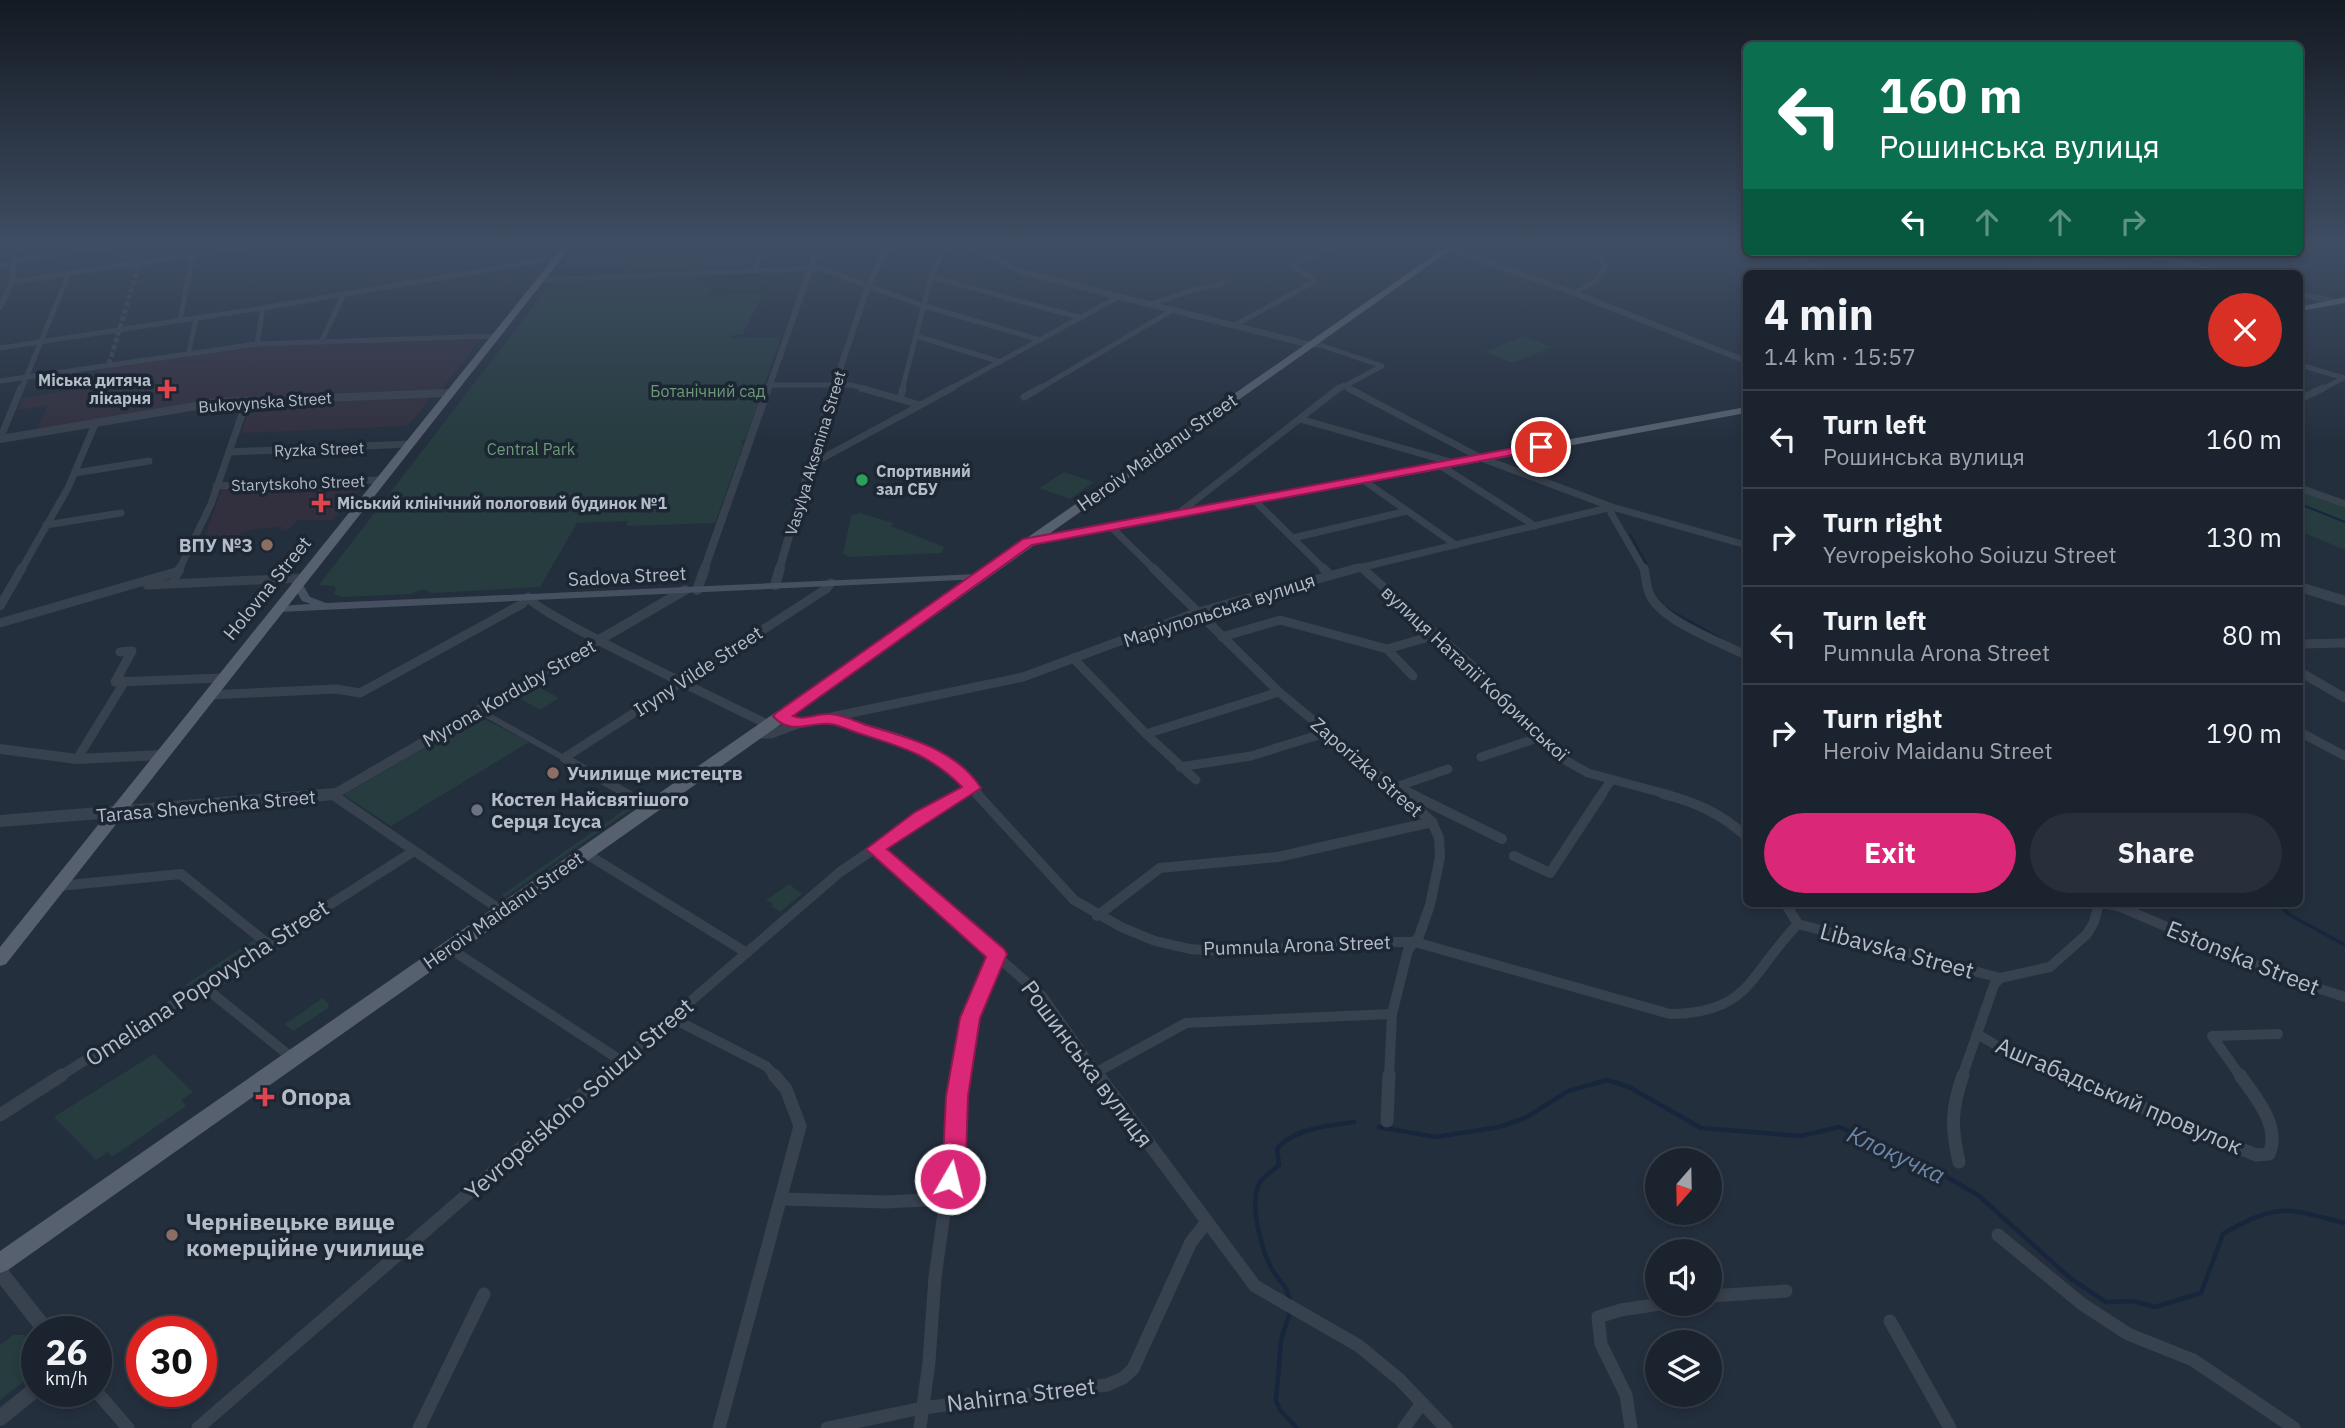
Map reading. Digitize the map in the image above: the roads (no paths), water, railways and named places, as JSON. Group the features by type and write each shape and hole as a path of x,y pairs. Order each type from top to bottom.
{"main road":[{"name":"Holovna Street","path":"0,959 515,311"},
{"name":"Heroiv Maidanu Street","path":"0,1263 1360,311"},
{"path":"1028,542 1743,411"},
{"name":"Sadova Street","path":"280,607 332,607 978,577"},
{"path":"300,581 306,598"},
{"path":"280,607 306,598 332,607"}],"street":[{"path":"0,439 54,311"},
{"path":"180,320 182,311"},
{"path":"0,348 245,311"},
{"path":"257,344 263,311"},
{"path":"321,342 336,311"},
{"path":"691,590 795,311"},
{"name":"Vasylya Aksenina Street","path":"775,585 861,311"},
{"path":"900,399 923,311"},
{"path":"940,311 1041,340"},
{"path":"1055,311 1082,318"},
{"path":"810,466 1095,311"},
{"path":"1024,397 1171,311 1320,345 1382,366 1343,385 1179,513"},
{"path":"1233,326 1261,311"},
{"path":"1619,311 1743,360"},
{"path":"189,352 196,318"},
{"path":"0,381 257,344 494,336"},
{"path":"916,336 1001,362"},
{"path":"2303,366 2344,378 2303,398"},
{"path":"769,385 836,383 861,387 920,405"},
{"path":"1343,385 1481,458 1612,507 1743,544"},
{"name":"Bukovynska Street","path":"0,439 208,403 448,393"},
{"path":"172,584 198,534 247,400"},
{"path":"1300,419 1454,463"},
{"path":"0,606 75,473 96,422"},
{"name":"Ryzka Street","path":"229,452 408,444"},
{"path":"75,473 149,461"},
{"path":"1441,466 1535,526"},
{"name":"Starytskoho Street","path":"216,486 379,480"},
{"path":"1363,480 1456,545"},
{"path":"2303,489 2345,504"},
{"path":"1254,500 1330,575"},
{"path":"1612,507 1611,513 1636,549 1650,596 1658,606 1699,632 1743,653"},
{"name":"Маріупольська вулиця","path":"829,719 1023,677 1198,612 1361,567 1612,507"},
{"path":"1293,538 1407,511"},
{"path":"46,525 121,513"},
{"name":"Zaporizka Street","path":"1110,526 1279,692 1432,822 1439,838 1440,857 1430,905 1415,942 1408,950 1392,1014 1387,1121"},
{"name":"вулиця Наталії Кобринської","path":"1361,567 1439,634 1567,762 1610,782 1651,789 1699,805 1743,834"},
{"path":"0,622 179,571"},
{"path":"134,585 300,581"},
{"name":"Iryny Vilde Street","path":"564,758 826,589 831,583"},
{"path":"2303,588 2345,601"},
{"name":"Myrona Korduby Street","path":"333,795 600,639 691,590"},
{"path":"209,695 336,689 360,693 523,604 528,597 531,603 769,725 798,724"},
{"path":"1222,637 1280,620 1387,649 1413,676"},
{"path":"1387,649 1439,634"},
{"path":"2303,644 2345,643"},
{"path":"120,652 132,651 115,682 222,678"},
{"path":"1073,658 1146,734 1196,780"},
{"path":"2303,674 2345,698"},
{"path":"77,759 125,681"},
{"path":"1146,734 1279,692"},
{"path":"478,710 649,807"},
{"name":"Pumnula Arona Street","path":"769,725 771,734 798,724 829,719 934,754 952,766 1074,900 1097,916 1137,934 1176,946 1208,951 1384,940 1415,942"},
{"path":"1180,767 1251,756 1328,732"},
{"path":"2303,734 2345,756"},
{"path":"1481,757 1540,737"},
{"path":"0,749 77,759 162,755"},
{"path":"1394,787 1448,769"},
{"path":"1514,856 1550,873 1610,782"},
{"path":"1394,787 1402,788 1502,839"},
{"name":"Yevropeiskoho Soiuzu Street","path":"198,1428 840,872 921,817 973,788"},
{"name":"Tarasa Shevchenka Street","path":"0,821 333,795 502,911"},
{"path":"1097,916 1160,868 1278,857 1432,822"},
{"name":"Рошинська вулиця","path":"875,849 1042,996 1206,1223 1255,1286 1275,1302 1346,1337 1378,1360 1446,1428"},
{"name":"Omeliana Popovycha Street","path":"0,1115 414,851"},
{"path":"585,853 747,953"},
{"path":"59,886 181,874 268,944"},
{"path":"1787,907 1798,924"},
{"name":"Libavska Street","path":"1415,942 1670,1014 1685,1015 1709,1012 1735,999 1750,986 1788,933 1798,924 2000,978 2050,967 2087,934 2099,907"},
{"name":"Estonska Street","path":"2120,907 2284,978 2345,998"},
{"path":"449,948 623,1062"},
{"path":"920,1428 946,1199 955,1159 957,1096 970,1018 997,954"},
{"path":"1959,1162 1952,1130 1953,1102 1994,985 2000,978"},
{"path":"203,986 291,1058"},
{"path":"1097,1072 1186,1023 1392,1014"},
{"path":"672,1018 766,1066 786,1089 800,1126 719,1428"},
{"name":"Ашгабадський провулок","path":"1977,1034 2008,1052 2256,1155 2269,1154 2274,1143 2273,1130 2236,1068 2212,1036 2278,1034"},
{"path":"782,1199 886,1202 946,1199"},
{"name":"Nahirna Street","path":"827,1428 922,1408 1107,1385 1123,1378 1133,1369 1191,1242 1206,1223"},
{"path":"1998,1235 2067,1293 2128,1334 2193,1360 2294,1428"},
{"path":"0,1272 34,1316"},
{"path":"1722,1295 1786,1291"},
{"path":"419,1428 484,1294"},
{"path":"1631,1428 1629,1405 1596,1328 1598,1317 1645,1306"},
{"path":"1890,1321 1951,1428"},
{"path":"0,1418 21,1401"},
{"path":"1404,1428 1422,1403"},
{"path":"110,1407 128,1428"}],"waterway":[{"path":"2303,505 2345,522"},
{"path":"1630,534 1647,565"},
{"path":"1666,608 1721,639"},
{"path":"2281,907 2290,915 2345,945"},
{"name":"Клокучка","path":"1379,1127 1436,1137 1499,1127 1525,1118 1568,1091 1607,1080 1629,1087 1701,1128 1801,1136 1839,1127 1909,1155 1978,1195 2071,1279 2106,1302 2133,1301 2155,1307 2201,1293 2223,1234 2257,1217 2295,1211 2345,1223"},
{"name":"Клокучка","path":"1290,1302 1287,1290 1270,1266 1258,1230 1255,1204 1259,1184 1279,1165 1277,1149 1284,1142 1312,1129 1354,1122"},
{"name":"Клокучка","path":"1290,1312 1281,1340 1276,1401 1280,1410 1297,1428"}],"tunnel":[{"path":"109,364 125,311"}],"place":[{"name":"Міська дитяча лікарня","path":"167,389"},
{"name":"Спортивний зал СБУ","path":"862,480"},
{"name":"Міський клінічний пологовий будинок №1","path":"321,503"},
{"name":"ВПУ №3","path":"267,545"},
{"name":"Училище мистецтв","path":"553,773"},
{"name":"Костел Найсвятішого Серця Ісуса","path":"477,810"},
{"name":"Опора","path":"265,1097"},
{"name":"Чернівецьке вище комерційне училище","path":"172,1235"}],"park label":[{"name":"Ботанічний сад","path":"708,391"},
{"name":"Central Park","path":"531,449"}]}
